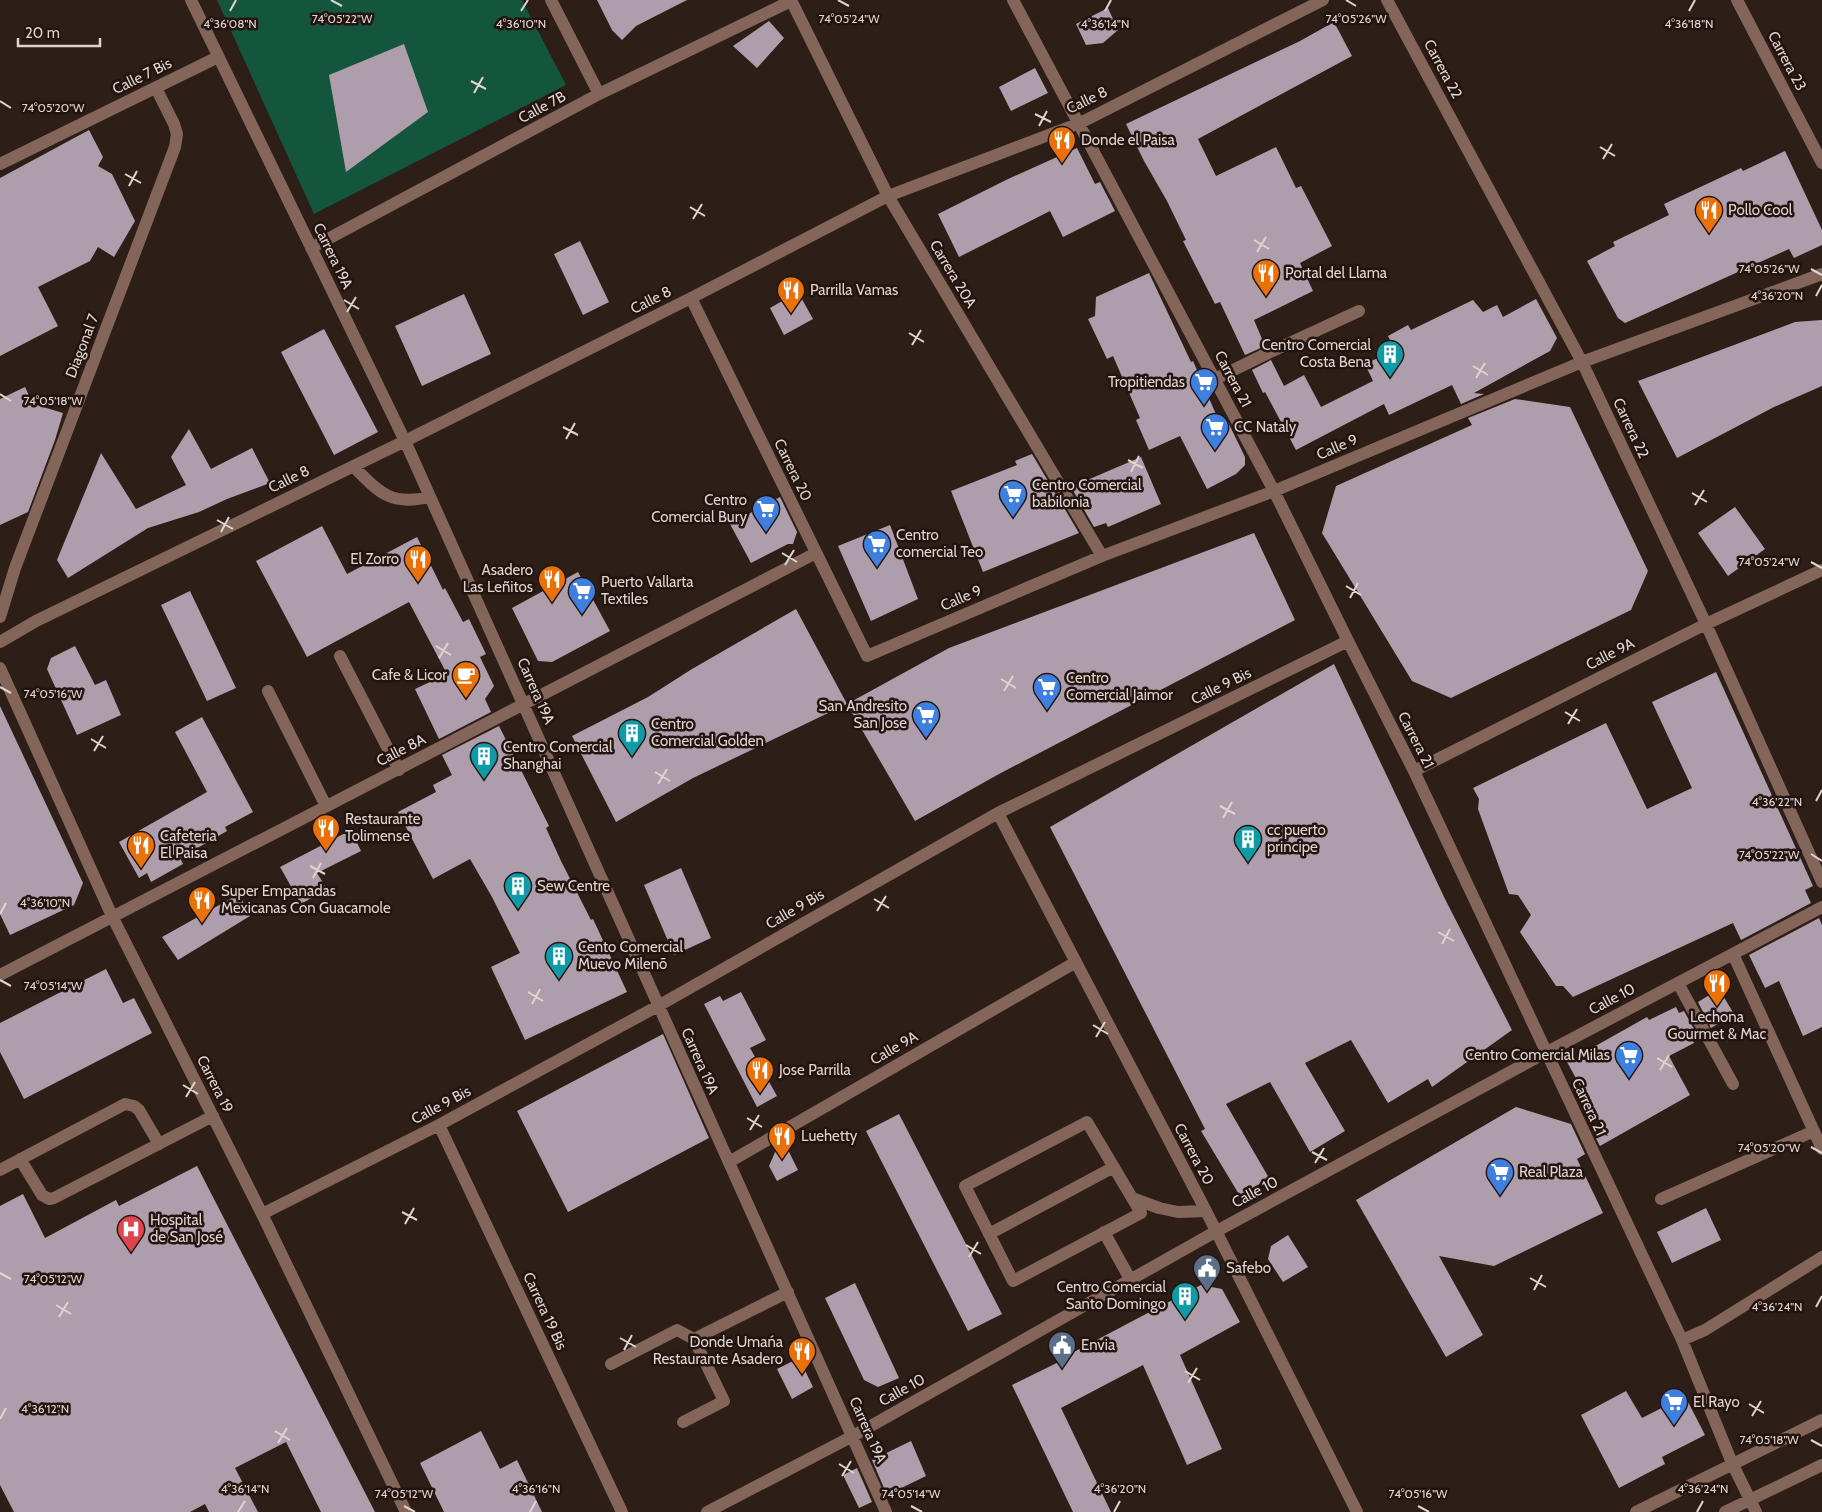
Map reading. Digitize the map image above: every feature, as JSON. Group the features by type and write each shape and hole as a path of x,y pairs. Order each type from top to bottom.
{"street":[{"name":"Carrera 19A","path":"191,0 430,497 886,1512"},
{"path":"551,0 599,94"},
{"name":"Calle 7B","path":"311,248 599,94 791,0"},
{"name":"Carrera 20A","path":"791,0 888,196 1102,556"},
{"name":"Carrera 21","path":"1013,0 1274,491 1414,772 1682,1340 1732,1463 1756,1512"},
{"name":"Calle 8","path":"0,642 36,621 692,298 888,196 1080,123 1323,0"},
{"name":"Carrera 22","path":"1387,0 1582,362 1706,624 1822,882"},
{"name":"Carrera 23","path":"1737,0 1822,163"},
{"name":"Calle 7 Bis","path":"0,164 218,57"},
{"name":"Diagonal 7","path":"0,617 15,568 175,147 177,134 156,88"},
{"name":"Calle 9","path":"867,656 1102,556 1274,491 1582,362 1822,274"},
{"name":"Carrera 20","path":"692,298 867,656"},
{"path":"1215,379 1359,311"},
{"path":"353,466 373,487 395,500 412,501 430,497"},
{"name":"Calle 8A","path":"0,975 816,553"},
{"name":"Calle 9A","path":"1414,772 1706,624 1822,570"},
{"name":"Calle 9 Bis","path":"262,1214 439,1125 658,1006 998,813 1348,641"},
{"path":"340,656 399,770"},
{"name":"Carrera 19","path":"0,668 112,916 262,1214 406,1512"},
{"path":"268,691 326,806"},
{"name":"Carrera 20","path":"998,813 1206,1211 1357,1512"},
{"name":"Calle 10","path":"708,1512 853,1436 1215,1232 1546,1053 1822,907"},
{"path":"1733,954 1822,1149"},
{"name":"Calle 9A","path":"728,1162 1076,962"},
{"path":"1678,983 1733,1084"},
{"path":"0,1170 125,1104 134,1106 139,1110 159,1144"},
{"path":"20,1159 42,1195 49,1199 54,1198 213,1116"},
{"path":"1087,1122 1132,1198 1141,1213 1013,1281 965,1186 1087,1122"},
{"name":"Carrera 19 Bis","path":"439,1125 622,1512"},
{"path":"1661,1199 1814,1131"},
{"path":"989,1234 1114,1167"},
{"path":"1132,1198 1159,1208 1178,1212 1206,1211"},
{"path":"1104,1232 1130,1280"},
{"path":"1682,1340 1705,1330 1822,1257"},
{"path":"694,1339 788,1292"},
{"path":"610,1364 677,1330 694,1339 724,1400 683,1422"},
{"path":"1636,1512 1822,1420"},
{"path":"1725,1512 1822,1465"}],"green space":[{"path":"217,0 522,0 566,85 314,214"}],"building":[{"path":"597,0 687,0 636,26 622,40 612,30"},
{"path":"1108,8 1118,30 1103,43 1086,45 1076,24"},
{"path":"769,21 784,38 757,68 733,46"},
{"path":"1334,22 1352,56 1198,139 1216,176 1276,147 1296,188 1301,186 1332,246 1300,263 1313,291 1254,320 1265,346 1245,355 1220,302 1215,304 1183,241 1186,240 1167,201 1144,161 1126,124 1300,41"},
{"path":"404,44 428,112 346,172 329,75"},
{"path":"1035,68 1048,93 1011,111 999,87"},
{"path":"89,130 103,157 98,166 112,174 135,221 114,257 98,247 90,261 38,287 58,326 0,356 0,178"},
{"path":"1077,148 1095,184 1100,182 1115,211 1063,237 1050,211 959,257 938,214 1008,179"},
{"path":"1785,151 1822,230 1822,245 1794,258 1789,249 1625,323 1618,318 1587,261 1615,246 1613,242 1669,215 1664,204 1741,168 1743,171"},
{"path":"580,241 609,302 583,315 554,254"},
{"path":"1149,273 1191,362 1193,361 1221,426 1228,422 1245,457 1245,465 1236,474 1207,489 1180,436 1149,450 1136,420 1140,418 1113,356 1107,359 1088,319 1095,316 1096,297"},
{"name":"Parrilla Vamas","path":"798,292 813,319 784,335 770,308"},
{"path":"464,294 491,354 422,386 395,326"},
{"path":"1536,299 1557,338 1550,351 1474,393 1484,394 1461,404 1452,385 1389,415 1384,404 1296,450 1252,370 1271,360 1284,386 1304,375 1321,407 1373,381 1365,364 1395,350 1388,336 1408,325 1411,330 1473,300 1483,312 1497,305 1503,317"},
{"path":"1822,320 1822,386 1774,407 1677,458 1638,381 1795,322"},
{"path":"324,329 378,432 334,455 281,352"},
{"path":"25,387 33,404 63,413 28,512 0,525 0,399"},
{"path":"1515,399 1570,407 1648,571 1631,610 1451,698 1412,681 1322,533 1336,486 1472,425 1468,418"},
{"path":"189,429 211,469 252,448 270,483 199,512 148,528 68,578 57,560 101,453 136,509 186,485 171,457"},
{"name":"Centro Comercial babilonia","path":"1032,454 1079,533 983,572 951,491 1017,465 1015,461"},
{"path":"1141,457 1161,504 1108,527 1106,523 1094,527 1071,487"},
{"name":"Centro Comercial Bury","path":"780,497 797,532 793,544 788,544 751,563 730,524"},
{"path":"1735,507 1765,549 1728,576 1698,533"},
{"name":"Centro comercial Teo","path":"890,525 918,599 871,621 838,546"},
{"path":"322,526 347,574 417,537 443,590 445,588 463,622 469,619 486,654 480,657 494,686 485,699 491,712 439,739 415,689 447,674 409,602 307,657 256,561"},
{"name":"Centro Comercial Jaimor","path":"1254,533 1295,620 999,774 915,821 847,704 949,648"},
{"path":"578,572 610,631 552,662 538,661 512,608"},
{"path":"190,591 236,688 207,701 161,605"},
{"path":"796,609 847,704 693,778 616,822 572,736 648,697 692,669"},
{"path":"75,646 95,685 106,680 121,715 77,735 47,669 51,658"},
{"name":"cc puerto principe","path":"1334,664 1445,899 1512,1030 1432,1087 1428,1079 1388,1103 1351,1040 1305,1063 1345,1131 1310,1152 1270,1082 1226,1104 1269,1178 1240,1196 1201,1131 1205,1129 1050,827"},
{"path":"1716,672 1813,886 1805,890 1811,903 1741,940 1733,923 1573,997 1563,986 1556,986 1520,932 1531,915 1518,895 1509,894 1478,809 1479,799 1473,788 1606,723 1647,809 1692,788 1652,702"},
{"path":"0,706 83,883 74,905 10,935 0,914"},
{"path":"202,717 253,812 225,827 227,831 180,858 183,864 151,882 147,873 139,878 119,842 207,792 175,732"},
{"path":"499,726 549,826 546,828 561,861 591,920 593,919 627,992 525,1040 491,967 520,953 492,897 470,859 433,879 398,812 436,792 433,785 452,775 442,755"},
{"path":"351,830 361,851 317,873 327,889 301,904 280,867"},
{"path":"681,868 711,938 674,955 644,885"},
{"path":"239,894 250,916 178,960 162,937"},
{"path":"1819,918 1822,925 1822,1027 1803,1036 1779,981 1765,988 1749,955"},
{"path":"106,969 123,1003 134,998 152,1033 24,1099 0,1052 0,1023"},
{"name":"Lechona Gourmet & Mac","path":"1719,989 1734,1014 1711,1028 1698,1002"},
{"path":"741,992 766,1040 750,1048 777,1096 757,1107 704,1004 720,996 723,1001"},
{"name":"Centro Comercial Milas","path":"1676,1007 1679,1013 1684,1011 1698,1036 1692,1039 1694,1043 1669,1056 1690,1095 1600,1146 1592,1131 1608,1136 1567,1062 1647,1017 1649,1020"},
{"path":"663,1034 709,1138 568,1212 517,1111"},
{"name":"Real Plaza","path":"1516,1107 1571,1124 1585,1154 1577,1159 1603,1213 1494,1266 1439,1256 1483,1335 1446,1357 1356,1200"},
{"path":"899,1114 1002,1314 968,1331 866,1131"},
{"name":"Luehetty","path":"783,1140 798,1170 777,1181 769,1166 779,1143"},
{"name":"Hospital de San José","path":"197,1166 375,1512 321,1512 286,1442 235,1468 258,1512 209,1512 205,1504 190,1512 14,1512 0,1485 0,1206 23,1194 45,1238 116,1200 119,1206"},
{"path":"1706,1208 1721,1240 1672,1263 1657,1232"},
{"path":"1288,1235 1308,1267 1283,1282 1268,1259 1271,1246"},
{"path":"855,1283 899,1378 878,1387 864,1380 825,1298"},
{"path":"1201,1285 1222,1289 1240,1322 1180,1355 1222,1449 1187,1465 1143,1365 1061,1408 1111,1512 1073,1512 1012,1385 1071,1356 1070,1354"},
{"path":"799,1358 813,1387 792,1399 777,1369"},
{"path":"1626,1391 1642,1418 1685,1396 1705,1435 1662,1457 1665,1464 1619,1488 1581,1415"},
{"path":"481,1431 500,1469 517,1460 542,1512 444,1512 420,1463"},
{"path":"911,1441 926,1476 887,1495 872,1460"},
{"path":"857,1468 872,1502 859,1508 843,1475"}],"place":[{"name":"Donde el Paisa","path":"1062,164"},
{"name":"Pollo Cool","path":"1709,234"},
{"name":"Portal del Llama","path":"1266,297"},
{"name":"Parrilla Vamas","path":"791,314"},
{"name":"Centro Comercial Costa Bena","path":"1390,378"},
{"name":"Tropitiendas","path":"1204,406"},
{"name":"CC Nataly","path":"1215,451"},
{"name":"Centro Comercial babilonia","path":"1013,518"},
{"name":"Centro Comercial Bury","path":"766,533"},
{"name":"Centro comercial Teo","path":"877,568"},
{"name":"El Zorro","path":"418,583"},
{"name":"Asadero Las Leñitos","path":"552,603"},
{"name":"Puerto Vallarta Textiles","path":"582,615"},
{"name":"Cafe & Licor","path":"466,699"},
{"name":"Centro Comercial Jaimor","path":"1047,711"},
{"name":"San Andresito San Jose","path":"926,739"},
{"name":"Centro Comercial Golden","path":"632,757"},
{"name":"Centro Comercial Shanghai","path":"484,780"},
{"name":"Restaurante Tolimense","path":"326,852"},
{"name":"cc puerto principe","path":"1248,863"},
{"name":"Cafeteria El Paisa","path":"141,869"},
{"name":"Sew Centre","path":"518,910"},
{"name":"Super Empanadas Mexicanas Con Guacamole","path":"202,924"},
{"name":"Cento Comercial Muevo Milenõ","path":"559,980"},
{"name":"Lechona Gourmet & Mac","path":"1717,1007"},
{"name":"Centro Comercial Milas","path":"1629,1079"},
{"name":"Jose Parrilla","path":"760,1094"},
{"name":"Luehetty","path":"782,1160"},
{"name":"Real Plaza","path":"1500,1196"},
{"name":"Hospital de San José","path":"131,1253"},
{"name":"Safebo","path":"1207,1292"},
{"name":"Centro Comercial Santo Domingo","path":"1185,1320"},
{"name":"Envia","path":"1062,1369"},
{"name":"Donde Umańa Restaurante Asadero","path":"802,1375"},
{"name":"El Rayo","path":"1674,1426"}]}
